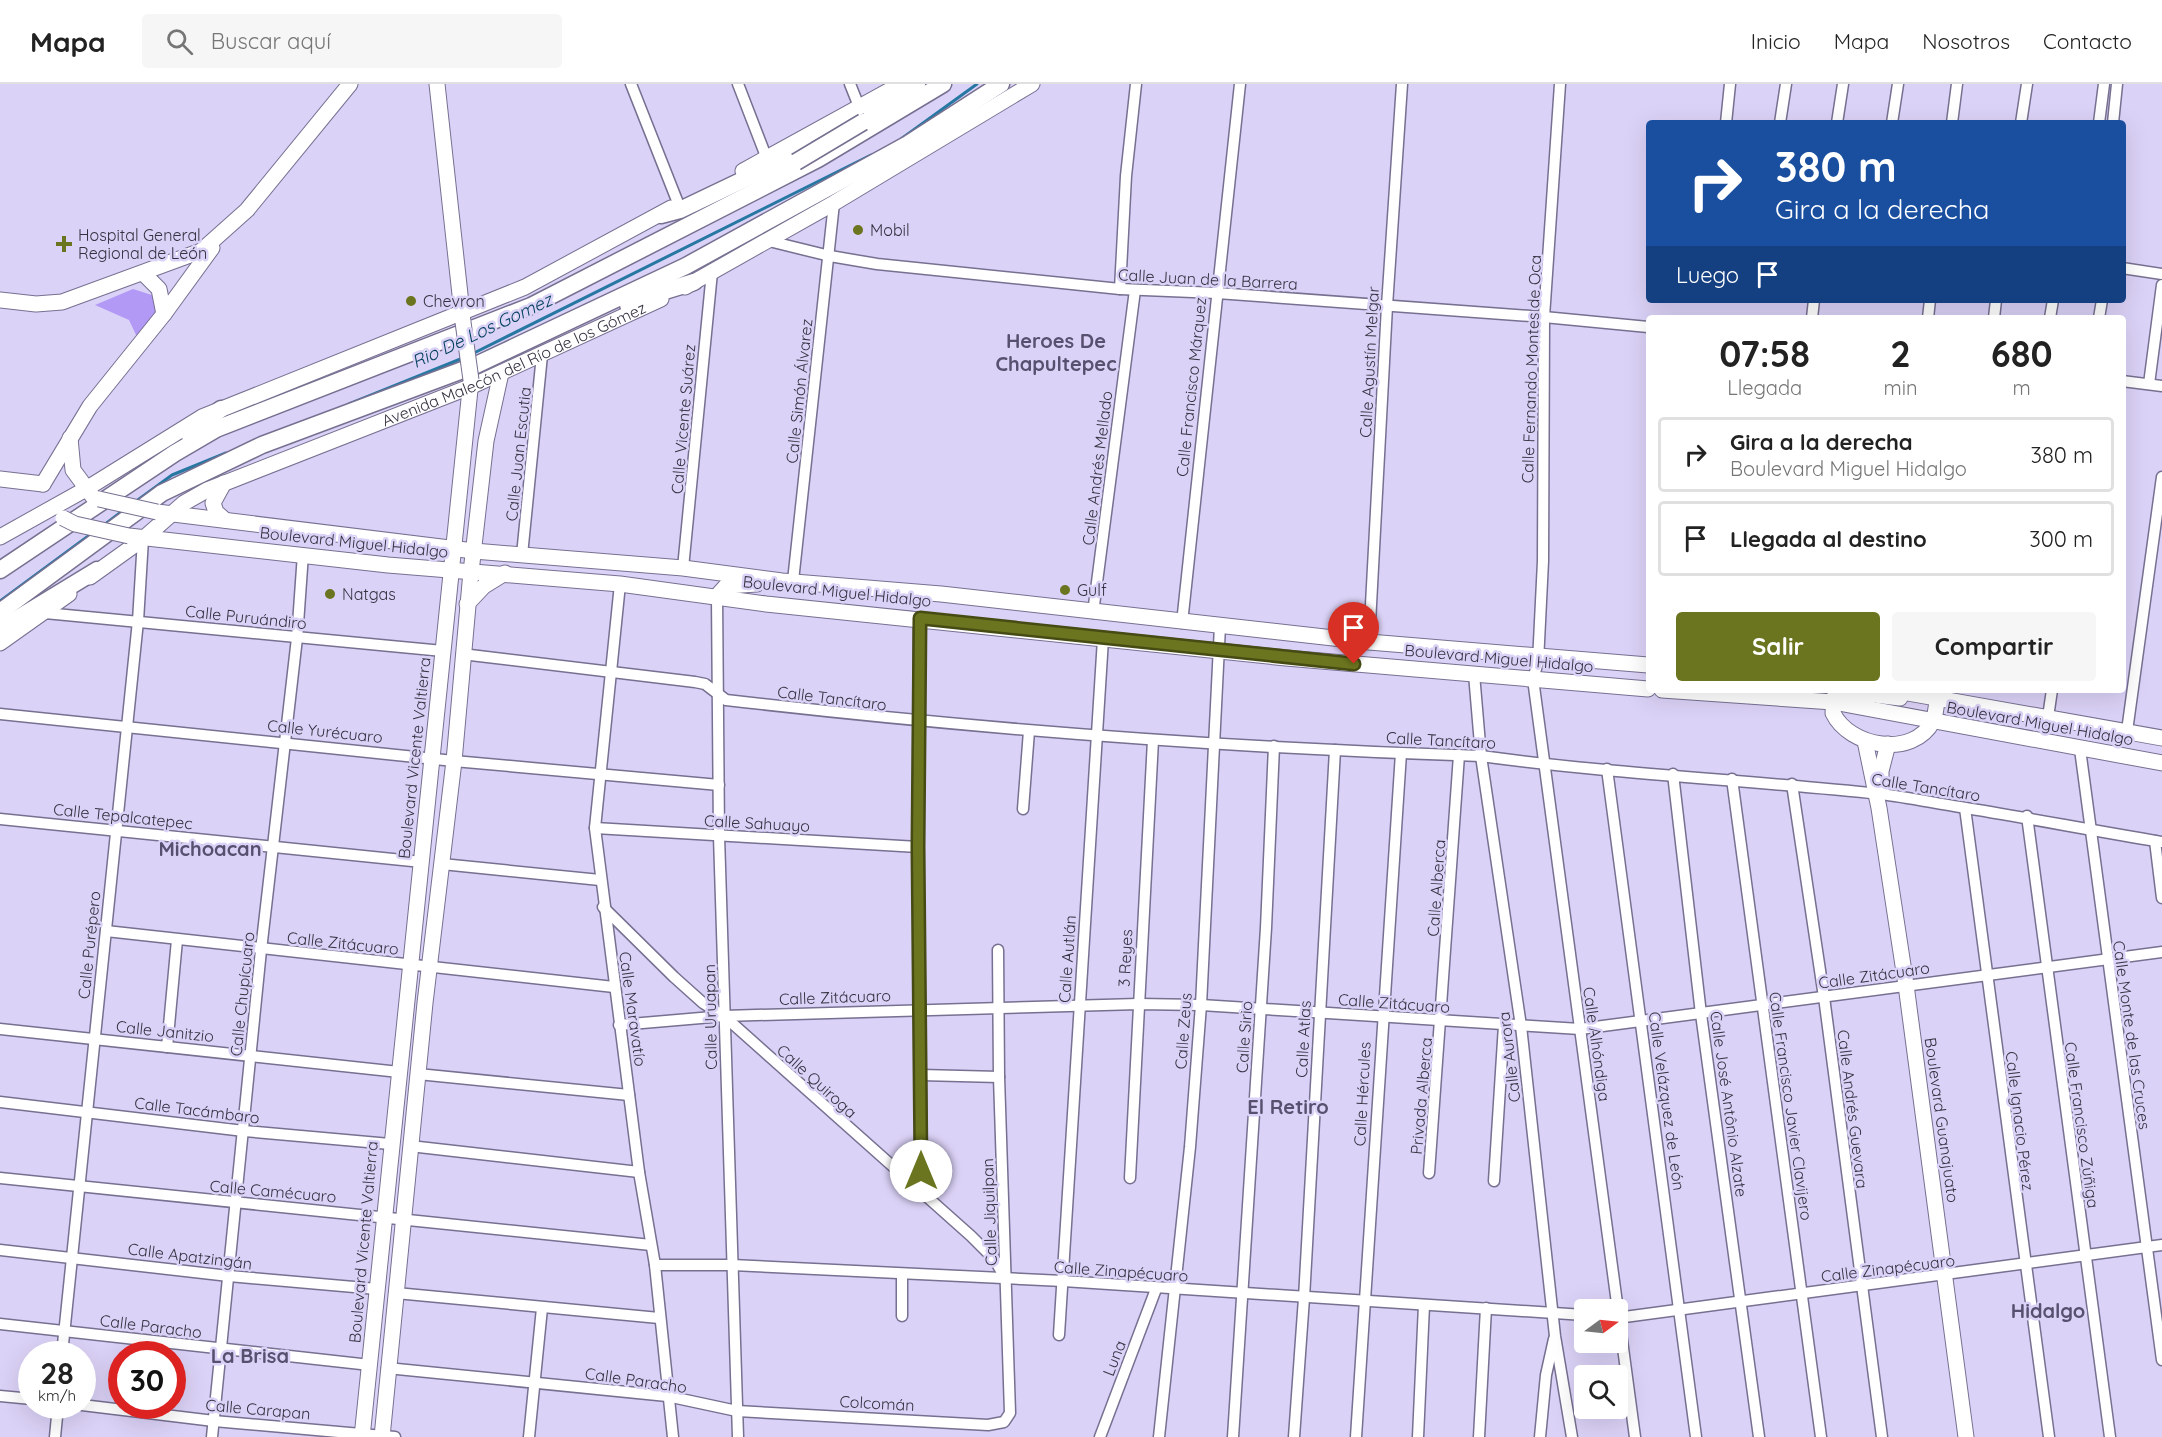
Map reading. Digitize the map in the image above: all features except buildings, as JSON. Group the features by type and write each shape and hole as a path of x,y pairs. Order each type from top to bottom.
{"main road":[{"path":"43,484 90,406 164,314 215,241 263,192 350,84"},
{"name":"Boulevard Vicente Valtierra","path":"362,1435 390,1144 470,408 471,383 437,84"},
{"path":"582,281 601,264 627,249 796,162 901,84"},
{"path":"0,537 60,512 86,489 180,428 221,409 462,317 525,287 661,215 678,203 861,115 917,84"},
{"path":"0,570 104,499 216,429 499,319 582,281 818,159 943,84"},
{"name":"Avenida Malecón del Río de los Gómez","path":"0,612 162,494 262,445 476,366 686,266 853,176 908,144 1001,84"},
{"name":"Avenida Malecón del Río de los Gómez","path":"0,643 45,613 164,513 195,496 542,356 694,282 834,203 1032,84"},
{"path":"661,215 699,201 807,149 890,117"},
{"path":"0,300 52,304 82,296 188,258 215,241"},
{"path":"143,273 159,289 164,314"},
{"path":"547,331 592,319 655,294 694,282"},
{"path":"386,1436 387,1368 454,761 467,604 491,411 501,373"},
{"path":"470,408 480,404 491,411"},
{"path":"104,499 134,472 221,409"},
{"name":"Boulevard Miguel Hidalgo","path":"70,438 73,470 86,489 104,499 164,513 474,551 683,568 788,581 941,594 1182,623 1369,642 1646,665"},
{"path":"0,479 43,484"},
{"path":"224,483 213,504 216,512 225,520"},
{"path":"43,484 60,512"},
{"name":"Boulevard Miguel Hidalgo","path":"60,512 75,524 136,538 428,568 620,584 1218,651 1646,689"},
{"path":"477,524 502,553"},
{"path":"428,568 444,596 447,615"},
{"path":"0,629 97,570"},
{"path":"467,604 484,586 505,573"},
{"path":"717,596 726,586 788,581"},
{"name":"Boulevard Miguel Hidalgo","path":"1705,693 1833,702 2162,763"},
{"path":"1839,693 1833,702 1833,713 1840,724 1864,741 1888,744 1910,740 1933,722 1938,694"},
{"path":"1865,693 1898,698 1921,696"},
{"name":"Boulevard Miguel Hidalgo","path":"1906,693 1921,696 1938,694 2162,738"},
{"name":"Boulevard Guanajuato","path":"1864,741 1879,798 1966,1437"},
{"name":"Boulevard Guanajuato","path":"1879,798 1881,771 1888,744"}],"street":[{"path":"631,84 678,203"},
{"path":"738,84 767,159"},
{"path":"850,84 861,115"},
{"path":"1120,289 1126,176 1136,84"},
{"name":"Calle Francisco Márquez","path":"1182,623 1240,84"},
{"name":"Calle Agustín Melgar","path":"1369,642 1387,306 1402,84"},
{"name":"Calle Fernando Montes de Oca","path":"1539,656 1543,561 1544,317 1560,84"},
{"path":"1726,120 1730,84"},
{"path":"1780,120 1786,84"},
{"path":"1837,120 1843,84"},
{"path":"1892,120 1898,84"},
{"path":"1952,120 1957,84"},
{"path":"2021,120 2027,84"},
{"path":"2099,120 2104,84"},
{"path":"2113,120 2118,84"},
{"name":"Calle Simón Álvarez","path":"788,581 830,256 834,203"},
{"name":"Calle Juan de la Barrera","path":"769,241 830,256 877,264 1120,289 1217,293 1646,327"},
{"path":"2126,269 2162,274"},
{"name":"Calle Vicente Suárez","path":"683,568 712,272"},
{"path":"2149,384 2162,285"},
{"name":"Calle Andrés Mellado","path":"1093,613 1135,290"},
{"name":"Calle Juan Escutia","path":"522,555 542,356"},
{"path":"2126,381 2162,386"},
{"path":"2127,731 2162,477"},
{"name":"Calle Purépero","path":"63,1341 74,1257 94,1038 138,621 136,538"},
{"name":"Calle Chupícuaro","path":"212,1437 261,950 297,638 303,554"},
{"name":"Calle Maravatío","path":"620,584 609,672 595,828 603,907 639,1172 655,1265 673,1437"},
{"name":"Calle Uruapan","path":"717,596 719,836 724,935 724,1016 738,1437"},
{"name":"Calle Puruándiro","path":"45,613 443,651"},
{"path":"920,618 918,847 922,1194"},
{"name":"Calle Zeus","path":"1159,1437 1176,1291 1201,1005 1220,626"},
{"name":"Calle Autlán","path":"1059,1335 1103,639"},
{"path":"462,654 705,684 717,694"},
{"name":"Calle Alhóndiga","path":"1539,656 1533,680 1616,1299"},
{"name":"Calle Aurora","path":"1474,674 1481,756 1521,1026 1555,1336 1572,1437"},
{"path":"2048,717 2052,693"},
{"name":"Calle Tancítaro","path":"717,694 726,700 918,723 1097,738 1481,756 1544,765 1792,784 1879,798 2027,816 2091,831 2158,841"},
{"name":"Calle Yurécuaro","path":"0,714 454,761 719,785"},
{"path":"1023,809 1029,731"},
{"name":"3 Reyes","path":"1130,1178 1153,740"},
{"name":"Calle Sirio","path":"1233,1437 1261,1009 1274,746"},
{"name":"Calle Monte de las Cruces","path":"2080,749 2162,1360"},
{"name":"Calle Atlas","path":"1294,1437 1335,750"},
{"name":"Calle Hércules","path":"1356,1437 1401,753"},
{"name":"Calle Alberca","path":"1442,1022 1459,755"},
{"name":"Calle Velázquez de León","path":"1607,769 1696,1437"},
{"name":"Calle José Antônio Alzate","path":"1673,774 1701,1014 1759,1437"},
{"name":"Calle Francisco Javier Clavijero","path":"1732,779 1821,1437"},
{"name":"Calle Andrés Guevara","path":"1792,784 1824,997 1882,1437"},
{"name":"Calle Ignacio Pérez","path":"1965,808 2024,1266 2049,1437"},
{"name":"Calle Francisco Zúñiga","path":"2027,816 2110,1437"},
{"name":"Calle Tepalcatepec","path":"0,819 422,862"},
{"name":"Calle Sahuayo","path":"595,828 918,847"},
{"path":"2158,841 2162,898"},
{"path":"442,864 600,880"},
{"name":"Calle Quiroga","path":"603,907 674,977 704,1003 724,1016 986,1250 1000,1266 1006,1281"},
{"name":"Calle Zitácuaro","path":"106,931 261,950 614,987"},
{"path":"167,1047 177,940"},
{"name":"Calle Jiquilpan","path":"998,950 999,1077 1010,1413"},
{"name":"Calle Zitácuaro","path":"619,1025 724,1016 1138,1004 1201,1005 1580,1029 2162,952"},
{"name":"Privada Alberca","path":"1429,1173 1442,1022"},
{"path":"1494,1181 1504,1025"},
{"name":"Calle Janitzio","path":"0,1029 399,1072"},
{"path":"418,1074 629,1095"},
{"path":"921,1075 999,1077"},
{"name":"Calle Tacámbaro","path":"0,1101 244,1131 390,1144"},
{"path":"410,1146 639,1172"},
{"name":"Calle Camécuaro","path":"0,1178 651,1245"},
{"name":"Calle Zinapécuaro","path":"1628,1317 2024,1266 2162,1245"},
{"name":"Calle Apatzingán","path":"0,1250 229,1276 376,1289"},
{"name":"Calle Zinapécuaro","path":"655,1265 732,1265 1006,1281 1063,1281 1176,1291 1574,1314"},
{"path":"902,1274 902,1316"},
{"name":"Luna","path":"1100,1437 1156,1289"},
{"path":"396,1293 659,1318"},
{"path":"1418,1437 1424,1305"},
{"path":"529,1437 542,1308"},
{"path":"1479,1437 1486,1308"},
{"name":"Calle Paracho","path":"0,1324 370,1365"},
{"path":"1540,1437 1546,1375 1555,1336"},
{"name":"Calle Alhóndiga","path":"1623,1353 1635,1437"},
{"name":"Calle Paracho","path":"387,1368 667,1396 736,1411"},
{"path":"0,1396 18,1398"},
{"name":"Calle Carapan","path":"96,1407 214,1421 386,1436"},
{"name":"Colcomán","path":"736,1411 988,1425 1004,1422 1010,1413"},
{"path":"55,1437 57,1419"}],"shaded area":[{"path":"133,289 155,296 158,311 137,337 129,320 95,305"}],"waterway":[{"name":"Rio De Los Gomez","path":"901,139 977,84"},
{"name":"Rio De Los Gomez","path":"472,354 871,155"},
{"name":"Rio De Los Gomez","path":"349,404 463,358"},
{"name":"Rio De Los Gomez","path":"135,502 172,475 226,453"},
{"name":"Rio De Los Gomez","path":"104,525 125,509"},
{"name":"Rio De Los Gomez","path":"0,601 91,534"}],"place":[{"name":"Mobil","path":"858,230"},
{"name":"Hospital General Regional de León","path":"64,244"},
{"name":"Chevron","path":"411,301"},
{"name":"Gulf","path":"1065,590"},
{"name":"Natgas","path":"330,594"}],"district":[{"name":"Heroes De Chapultepec","path":"1056,352"},
{"name":"Michoacan","path":"210,849"},
{"name":"El Retiro","path":"1288,1107"},
{"name":"Hidalgo","path":"2048,1311"},
{"name":"La Brisa","path":"250,1356"}],"route":[{"path":"921,1171 918,847 920,618 1354,664"}]}
